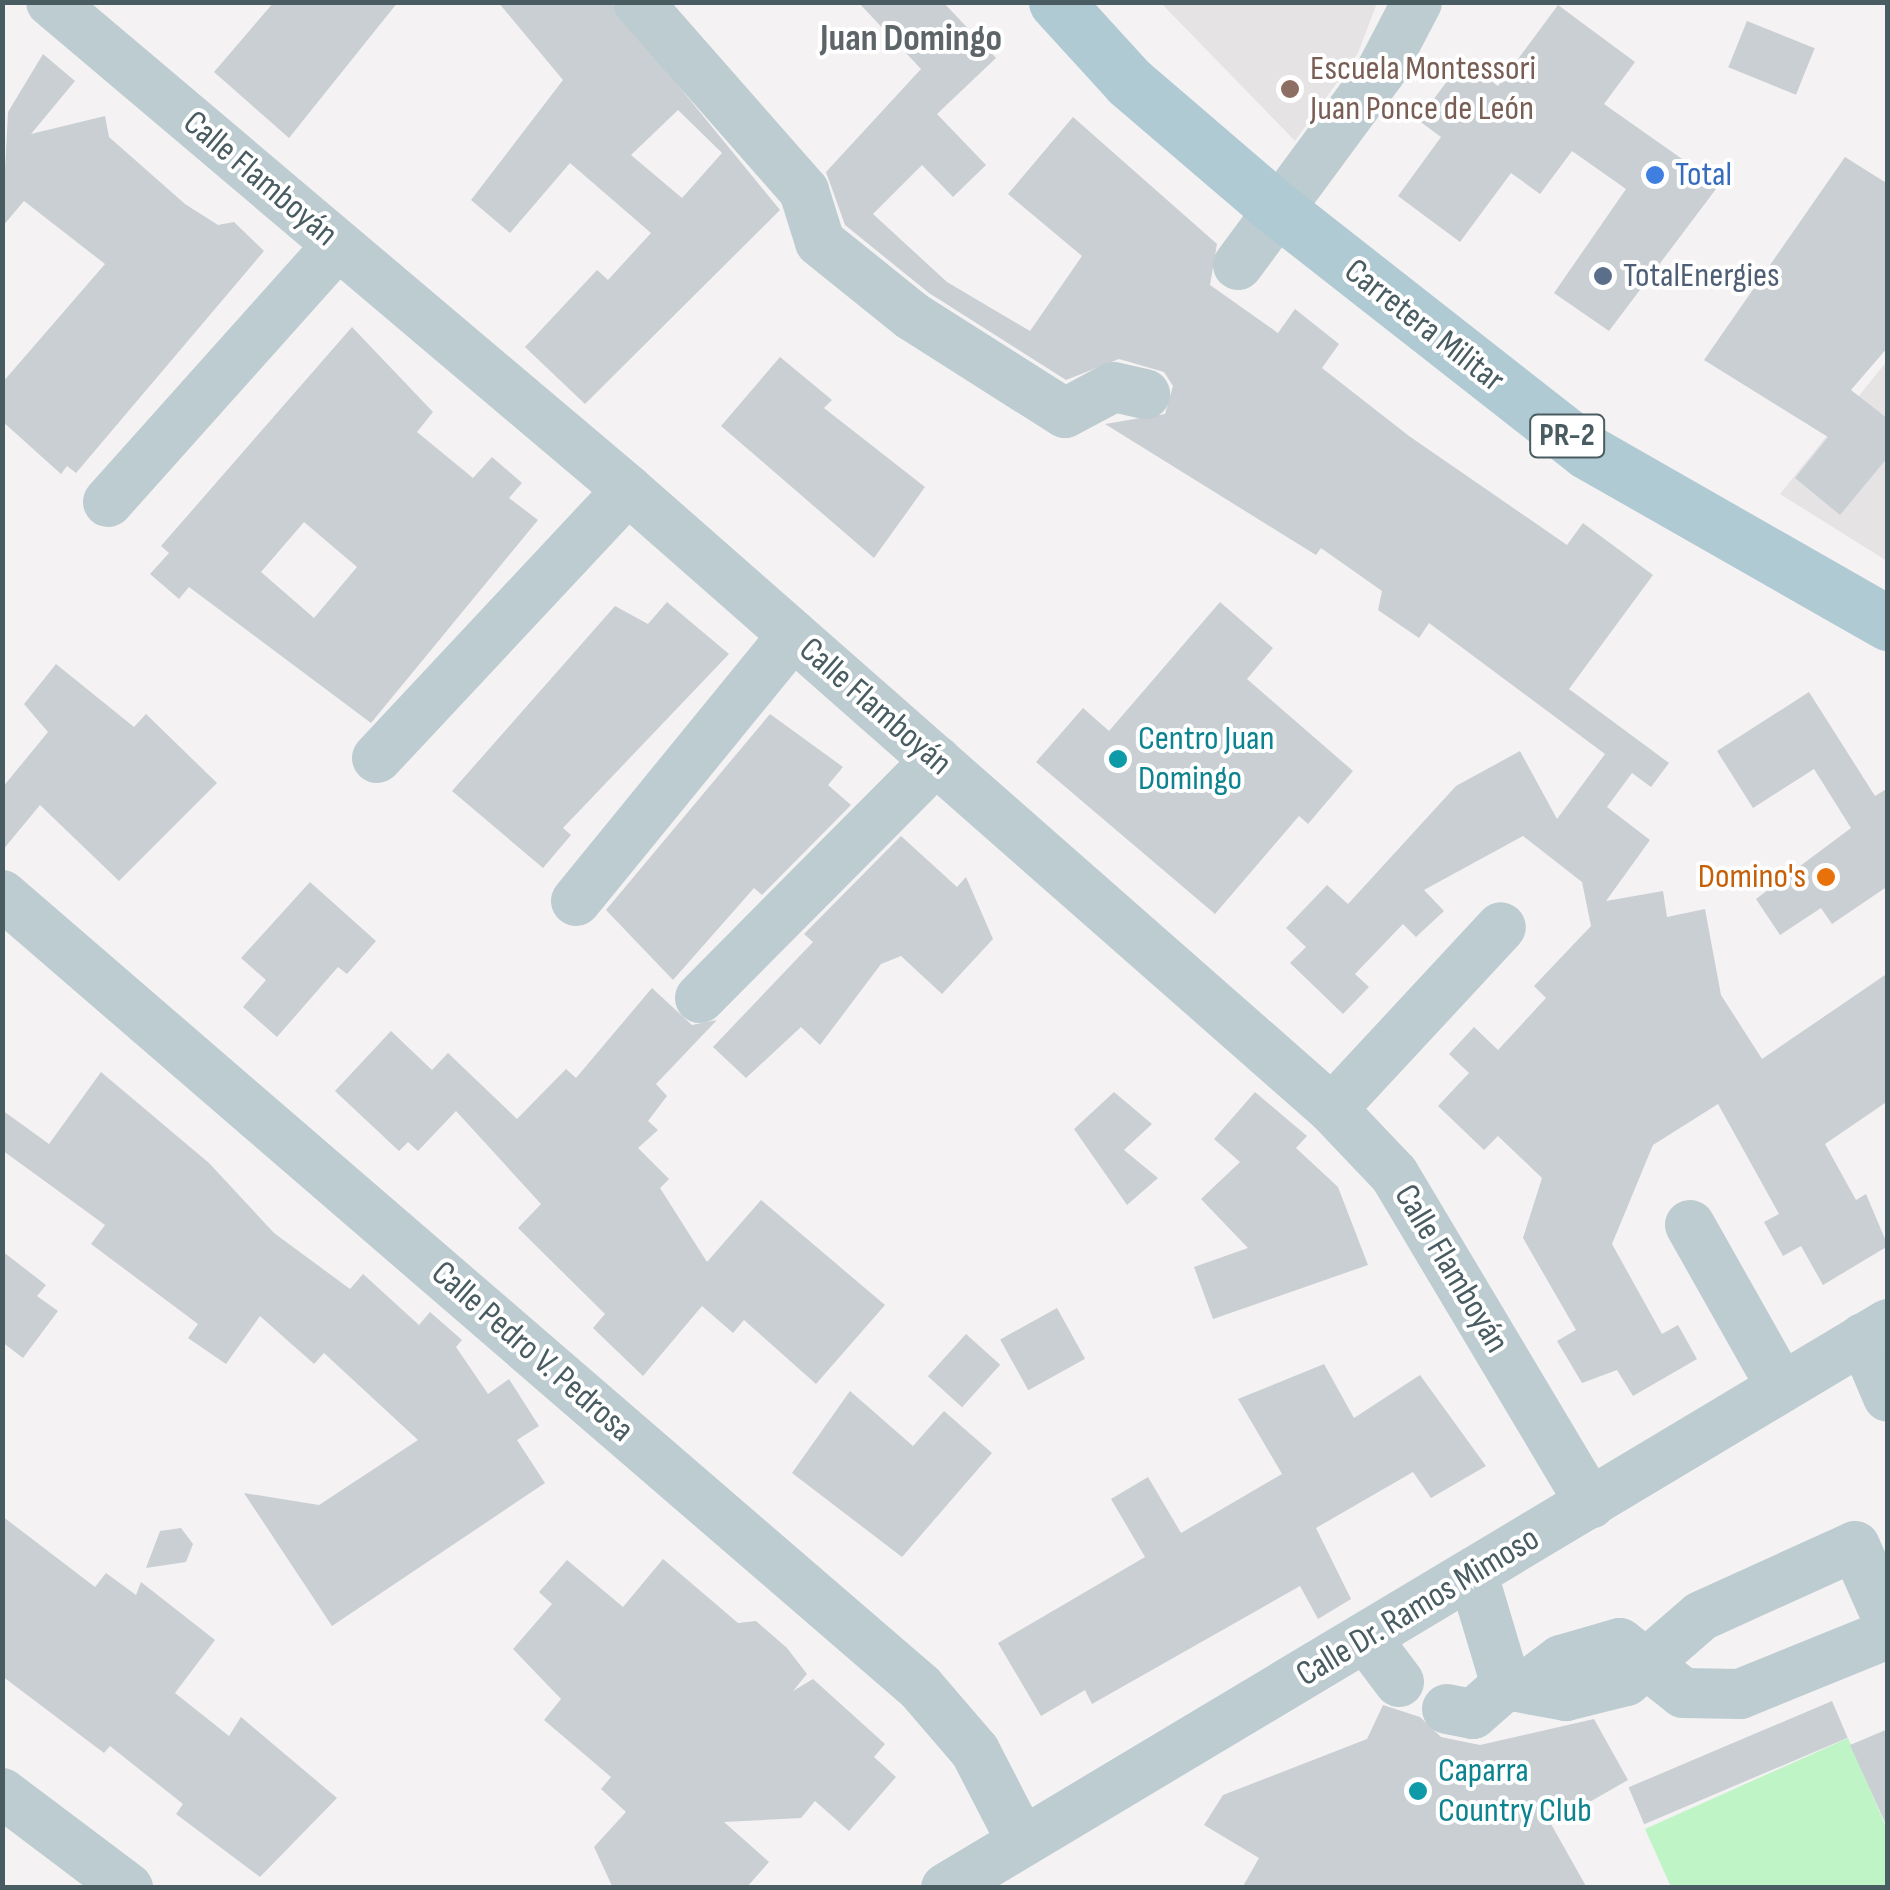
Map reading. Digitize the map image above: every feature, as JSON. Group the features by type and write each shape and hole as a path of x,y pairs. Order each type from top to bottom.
{"main road":[{"name":"Carretera Militar","path":"1056,2 1129,82 1275,207 1586,451 1888,623"}],"street":[{"name":"Calle Flamboyán","path":"51,2 628,490 1332,1109 1394,1174 1591,1504"},
{"path":"638,2 804,191 820,242 912,316 1065,413 1114,388 1145,394"},
{"path":"1238,265 1275,207 1381,71 1417,2"},
{"path":"108,502 338,244"},
{"path":"377,758 628,490"},
{"path":"576,901 793,635"},
{"path":"700,998 936,760"},
{"name":"Calle Pedro V. Pedrosa","path":"2,895 920,1687 975,1751 1022,1842"},
{"path":"1332,1109 1500,927"},
{"path":"1690,1225 1780,1385"},
{"path":"1875,1331 1888,1396"},
{"name":"Calle Dr. Ramos Mimoso","path":"946,1888 1875,1331"},
{"path":"1447,1709 1473,1714 1517,1685 1566,1696 1626,1680 1701,1616 1855,1546 1888,1620"},
{"path":"1473,1575 1517,1685"},
{"path":"1649,1657 1682,1693 1740,1694 1888,1634"},
{"path":"1366,1638 1399,1682"},
{"path":"2,1793 128,1888"}],"shaded area":[{"name":"Escuela Montessori Juan Ponce de León","path":"1161,3 1377,3 1358,53 1295,141"},
{"path":"1887,361 1887,561 1780,494"}],"green space":[{"path":"1848,1738 1887,1829 1887,1887 1671,1887 1645,1829"}],"building":[{"path":"274,2 398,2 289,138 214,72"},
{"path":"498,2 610,2 780,210 585,404 525,347 597,270 608,280 651,233 570,163 510,233 471,200 563,80","holes":["678,110 722,153 682,198 631,155"]},
{"path":"858,2 943,2 996,58 937,114 986,165 953,197 922,165 873,214 947,282 1030,331 1082,256 1008,194 1073,117 1217,244 1210,285 1278,333 1295,309 1339,344 1322,368 1409,436 1567,545 1583,523 1653,575 1569,689 1669,763 1651,787 1632,773 1607,807 1650,840 1606,901 1663,891 1667,917 1705,909 1721,995 1762,1059 1888,973 1888,1101 1825,1144 1856,1200 1866,1194 1888,1246 1823,1285 1801,1246 1783,1256 1764,1222 1779,1214 1718,1104 1653,1145 1612,1244 1662,1334 1678,1325 1697,1359 1633,1396 1617,1370 1582,1383 1557,1341 1576,1330 1523,1238 1542,1178 1498,1136 1484,1150 1438,1106 1469,1073 1449,1054 1474,1027 1498,1050 1546,998 1534,986 1591,926 1582,882 1523,836 1424,890 1444,911 1416,937 1403,924 1355,974 1369,987 1343,1014 1290,963 1306,947 1286,928 1327,885 1348,904 1456,786 1520,751 1557,819 1605,754 1429,623 1419,638 1378,610 1382,591 1321,548 1316,555 1105,424 1165,414 1173,386 1164,372 1119,359 1066,380 929,293 845,225 826,172 921,69"},
{"path":"1558,5 1635,62 1604,104 1719,185 1609,331 1554,293 1626,189 1572,151 1540,194 1511,173 1460,242 1398,196 1441,137 1418,120 1463,60 1498,86"},
{"path":"1747,21 1815,48 1796,95 1728,67"},
{"path":"43,54 75,81 31,134 105,116 109,137 185,204 218,225 234,222 264,251 76,473 67,466 61,474 2,421 2,383 105,264 24,201 2,227 8,112"},
{"path":"1845,157 1888,184 1888,347 1851,390 1888,419 1888,457 1840,515 1795,478 1828,437 1704,360"},
{"path":"352,327 433,412 417,432 473,478 492,457 522,483 509,498 538,520 371,723 189,587 179,599 150,574 169,553 161,546","holes":["304,522 357,567 314,618 261,572"]},
{"path":"780,357 832,400 824,408 925,487 874,558 721,426"},
{"path":"667,602 729,654 563,828 571,835 543,868 452,791 615,606 648,624"},
{"name":"Centro Juan Domingo","path":"1220,602 1273,648 1247,679 1353,771 1308,824 1299,816 1215,914 1036,762 1083,708 1109,731"},
{"path":"56,664 134,727 146,714 217,783 119,881 40,805 2,851 2,788 48,732 24,704"},
{"path":"1809,692 1875,796 1888,788 1888,886 1832,924 1821,908 1780,935 1756,899 1851,828 1814,769 1753,808 1717,751"},
{"path":"770,714 843,767 828,785 851,805 762,895 754,888 673,980 606,910"},
{"path":"901,836 957,887 966,877 993,939 942,994 901,956 881,964 820,1045 801,1027 746,1078 713,1047 813,942 804,934"},
{"path":"310,882 376,941 347,974 338,967 277,1037 243,1007 266,980 241,958"},
{"path":"652,988 692,1025 717,1020 656,1084 667,1096 648,1121 658,1130 638,1148 669,1179 660,1188 707,1262 761,1200 885,1305 816,1384 744,1320 733,1333 702,1306 643,1376 593,1328 605,1314 518,1228 541,1204 456,1111 418,1151 408,1142 399,1151 335,1091 391,1031 432,1070 448,1053 517,1119 566,1069 576,1078"},
{"path":"101,1072 209,1163 274,1233 350,1289 363,1274 419,1325 430,1312 462,1340 456,1347 488,1394 509,1379 539,1426 517,1440 545,1483 332,1626 244,1493 319,1505 418,1440 324,1353 314,1364 260,1316 226,1364 188,1338 198,1324 91,1244 105,1225 2,1150 2,1110 49,1144"},
{"path":"1114,1092 1152,1124 1124,1150 1158,1178 1127,1205 1074,1129"},
{"path":"1255,1092 1307,1136 1296,1148 1338,1187 1368,1265 1213,1319 1194,1267 1248,1248 1201,1199 1240,1162 1214,1139"},
{"path":"2,1251 46,1285 37,1296 58,1311 23,1358 2,1342"},
{"path":"1057,1308 1085,1359 1028,1390 1000,1340"},
{"path":"966,1334 1000,1365 962,1407 928,1376"},
{"path":"1324,1364 1354,1418 1420,1375 1486,1466 1431,1498 1413,1472 1316,1528 1351,1599 1318,1619 1300,1586 1092,1704 1085,1690 1041,1716 998,1643 1145,1557 1111,1499 1148,1477 1181,1533 1282,1474 1238,1399"},
{"path":"850,1391 913,1446 944,1411 992,1453 902,1557 792,1473"},
{"path":"2,1516 95,1587 106,1573 136,1595 141,1582 215,1640 175,1693 229,1736 241,1717 337,1798 260,1877 176,1814 183,1804 110,1746 104,1753 2,1676"},
{"path":"181,1528 193,1544 186,1562 146,1568 160,1531"},
{"path":"663,1559 738,1623 756,1621 787,1648 807,1674 793,1691 813,1679 885,1744 874,1757 896,1777 849,1831 815,1801 801,1818 724,1822 769,1862 746,1888 613,1888 594,1847 626,1812 601,1789 611,1777 544,1720 561,1699 513,1649 552,1604 539,1592 567,1560 623,1607"},
{"name":"Caparra Country Club","path":"1832,1701 1848,1738 1644,1824 1629,1787"},
{"name":"Caparra Country Club","path":"1383,1705 1420,1717 1441,1737 1480,1745 1594,1719 1628,1780 1551,1824 1587,1888 1242,1888 1259,1858 1204,1825 1223,1795 1367,1739"},
{"path":"1888,1729 1888,1829 1850,1745"}],"place":[{"name":"Escuela Montessori Juan Ponce de León","path":"1290,89"},
{"name":"Total","path":"1655,175"},
{"name":"TotalEnergies","path":"1603,276"},
{"name":"Centro Juan Domingo","path":"1118,759"},
{"name":"Domino's","path":"1826,877"},
{"name":"Caparra Country Club","path":"1418,1791"}],"district":[{"name":"Juan Domingo","path":"911,39"}]}
